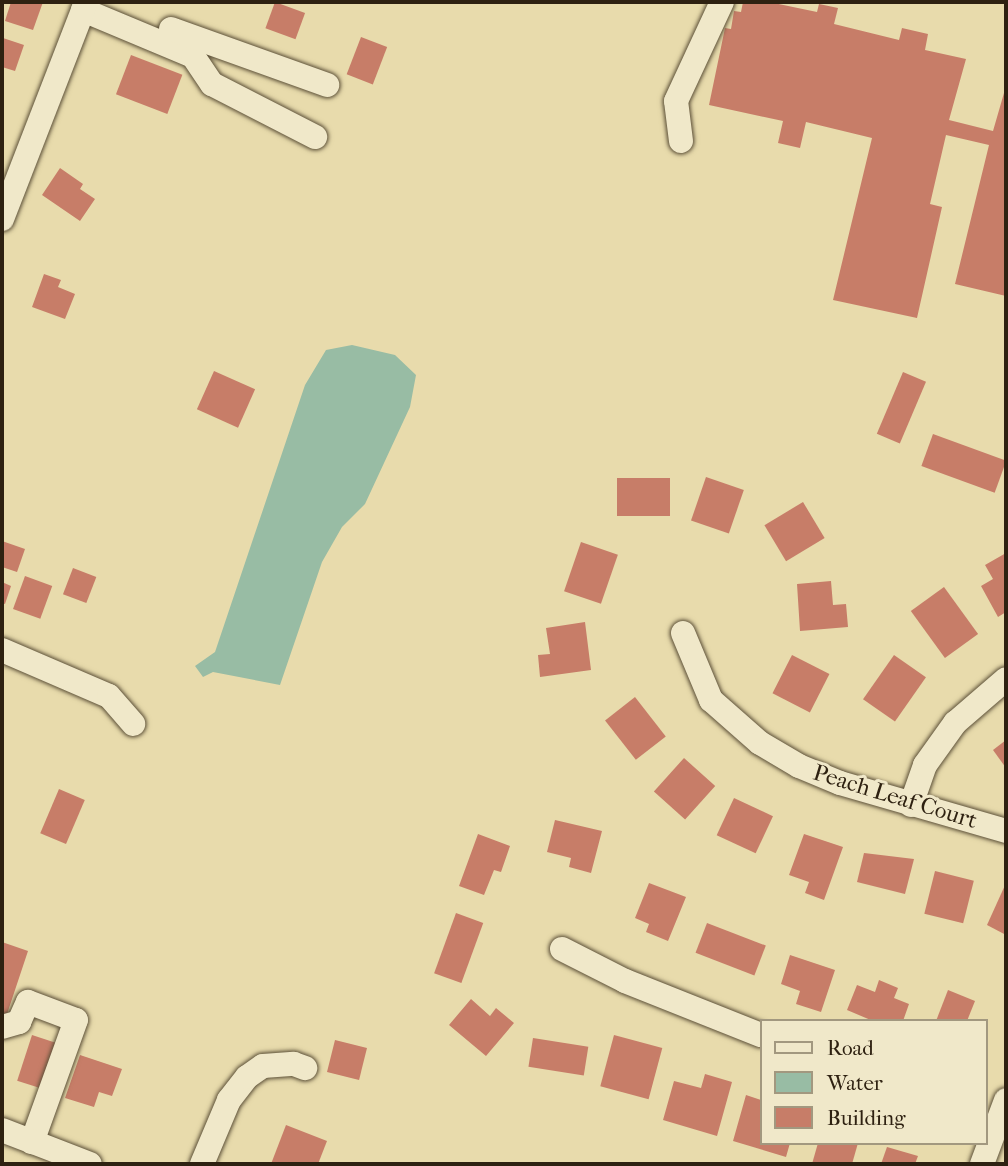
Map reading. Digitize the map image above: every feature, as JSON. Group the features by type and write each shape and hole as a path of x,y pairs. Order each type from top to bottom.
{"street":[{"path":"681,141 676,101 722,2"},
{"path":"91,5 327,85"},
{"path":"91,5 193,55 212,84 315,137"},
{"path":"5,203 91,5"},
{"name":"Peach Leaf Court","path":"682,633 711,700 760,743 799,766 911,805 1006,831"},
{"path":"2,650 109,696 133,724"},
{"path":"911,805 925,765 949,730 975,702 1006,679"},
{"path":"562,949 647,990 760,1035"},
{"path":"2,1027 19,1022 28,1002 76,1020 32,1142"},
{"path":"202,1164 229,1100 247,1077 272,1065 305,1068"},
{"path":"987,1141 991,1123 1006,1100"},
{"path":"2,1130 90,1164"},
{"path":"982,1164 986,1145"}],"water":[{"path":"352,345 395,355 416,375 410,407 365,504 342,527 322,562 280,685 213,672 203,677 195,666 215,652 305,385 326,350"}],"building":[{"path":"11,2 43,2 33,30 5,21"},
{"path":"275,2 305,13 295,39 265,28"},
{"path":"743,2 769,2 817,12 819,4 838,8 834,24 899,40 902,28 928,34 925,50 966,59 949,120 993,131 1006,86 1006,296 955,284 989,145 946,135 930,204 942,207 917,318 833,300 872,138 806,122 800,148 778,143 783,121 709,105 725,28 731,29 734,11 741,12"},
{"path":"361,37 387,47 373,84 347,74"},
{"path":"3,38 24,45 15,71 2,67"},
{"path":"131,55 182,75 167,114 116,94"},
{"path":"60,168 83,184 80,189 95,199 80,221 42,195"},
{"path":"44,274 61,280 58,287 75,294 65,319 32,307"},
{"path":"214,371 255,389 238,428 197,409"},
{"path":"903,372 926,382 900,443 877,434"},
{"path":"933,434 1006,461 995,493 921,466"},
{"path":"706,477 744,490 729,534 691,520"},
{"path":"617,478 670,478 670,516 617,516"},
{"path":"803,502 825,538 786,561 764,525"},
{"path":"2,541 25,549 17,572 2,567"},
{"path":"581,542 618,555 601,604 564,591"},
{"path":"1006,553 1006,612 998,617 981,586 993,579 985,565"},
{"path":"73,568 96,577 86,603 63,594"},
{"path":"25,576 52,586 40,619 13,609"},
{"path":"831,581 833,605 846,604 848,627 800,631 797,584"},
{"path":"2,582 11,586 5,604 2,603"},
{"path":"944,587 978,634 945,658 911,611"},
{"path":"585,622 591,670 540,677 538,655 550,654 546,628"},
{"path":"792,655 829,674 810,712 772,693"},
{"path":"894,655 926,677 895,722 863,699"},
{"path":"635,697 666,736 636,760 605,720"},
{"path":"1006,740 1006,768 993,750"},
{"path":"684,758 715,786 685,820 654,791"},
{"path":"59,789 85,800 66,844 40,833"},
{"path":"734,798 773,816 756,853 717,835"},
{"path":"555,820 602,831 591,873 569,867 571,858 547,852"},
{"path":"478,834 510,846 501,872 494,870 484,895 459,886"},
{"path":"804,834 843,847 824,900 805,893 809,882 789,875"},
{"path":"864,853 914,859 905,894 857,882"},
{"path":"935,871 974,881 963,923 924,914"},
{"path":"649,883 686,897 668,941 646,932 649,924 635,918"},
{"path":"1006,883 1006,935 987,925"},
{"path":"456,913 483,923 461,983 434,973"},
{"path":"707,923 766,946 754,975 696,953"},
{"path":"2,942 28,951 6,1017 2,1015"},
{"path":"790,955 835,970 821,1012 796,1004 800,991 781,984"},
{"path":"879,980 898,988 894,998 909,1004 904,1019 868,1019 847,1010 857,985 875,992"},
{"path":"948,990 975,1001 968,1019 937,1019"},
{"path":"471,999 490,1016 496,1008 514,1023 486,1056 449,1025"},
{"path":"32,1035 59,1044 44,1089 17,1081"},
{"path":"614,1035 662,1048 649,1099 600,1086"},
{"path":"533,1038 588,1047 584,1075 528,1067"},
{"path":"335,1040 367,1048 359,1080 327,1072"},
{"path":"80,1055 122,1069 112,1096 99,1092 94,1107 65,1098"},
{"path":"705,1074 732,1082 717,1136 663,1120 674,1081 701,1088"},
{"path":"746,1095 760,1100 760,1145 789,1145 786,1157 733,1141"},
{"path":"286,1125 327,1141 318,1164 271,1164"},
{"path":"817,1145 857,1145 852,1164 812,1164"},
{"path":"887,1147 918,1156 915,1164 881,1164"}]}
